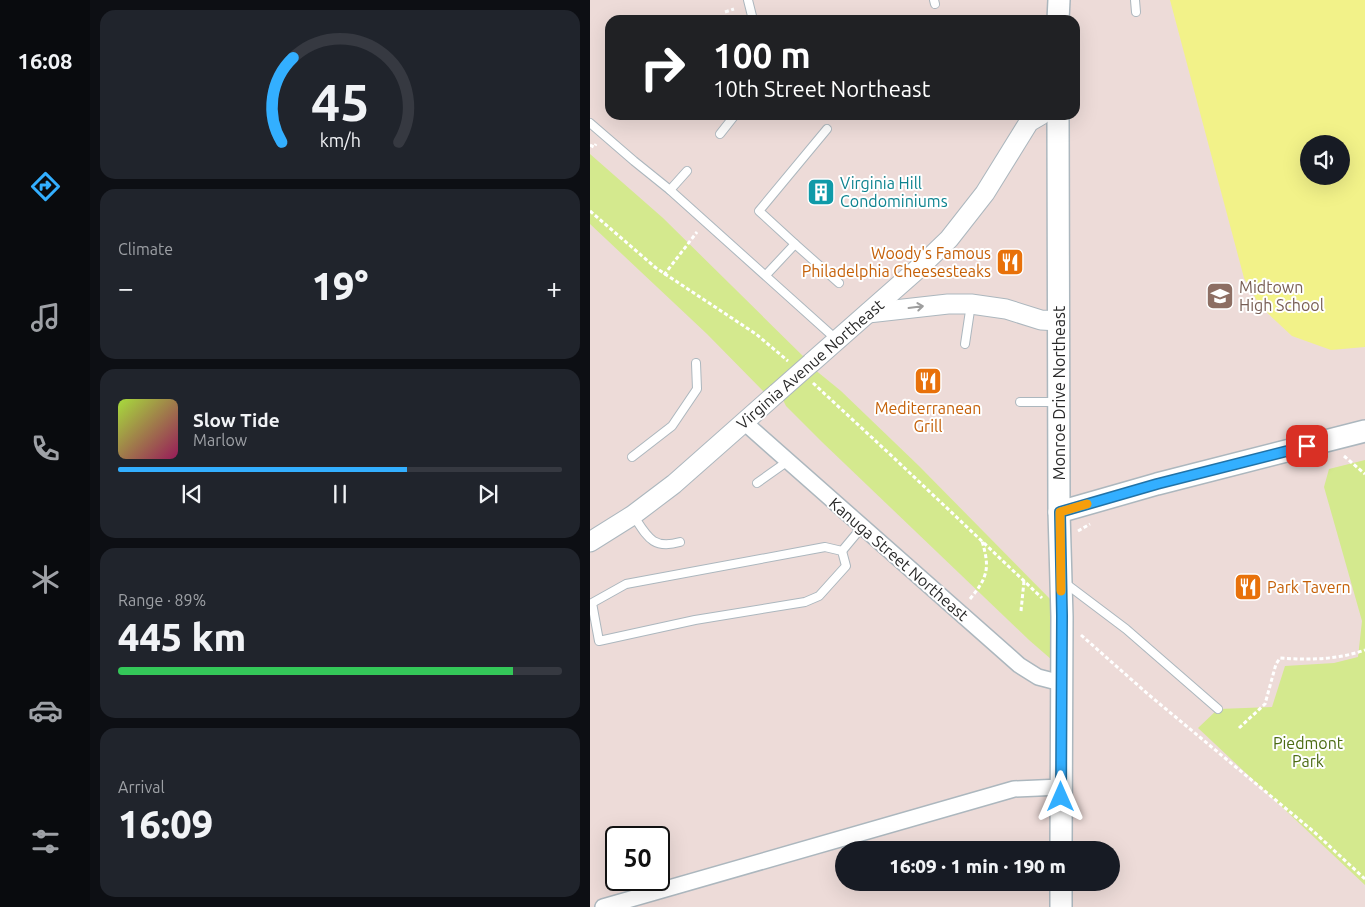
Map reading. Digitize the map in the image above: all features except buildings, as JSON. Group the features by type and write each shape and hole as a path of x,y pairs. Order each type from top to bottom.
{"main road":[{"path":"1058,15 1059,0"},
{"name":"Monroe Drive Northeast","path":"1058,120 1061,841"},
{"path":"1060,512 1157,484 1365,431"},
{"path":"1061,891 1061,907"}],"street":[{"name":"Virginia Avenue Northeast","path":"590,542 633,515 674,484 920,267 949,239 985,193 1029,122 1032,120"},
{"path":"868,313 948,304 971,304 1006,309 1041,320 1059,321"},
{"name":"Kanuga Street Northeast","path":"744,422 1019,665 1038,677 1061,683"},
{"path":"604,907 1014,789 1061,787"}],"lane":[{"path":"748,0 752,15"},
{"path":"1135,0 1136,12"},
{"path":"720,134 731,120"},
{"path":"590,122 670,190 837,340"},
{"path":"827,129 760,211 839,283"},
{"path":"670,190 687,171"},
{"path":"766,275 795,244"},
{"path":"965,344 971,304"},
{"path":"632,457 672,426 697,389 696,363"},
{"path":"1020,402 1059,402"},
{"path":"757,483 788,460"},
{"path":"633,515 650,540 659,544 669,545 680,542"},
{"path":"842,551 862,527"},
{"path":"825,547 842,551 846,566 819,596 805,602 695,620 599,641 592,603 626,584 825,547"},
{"path":"1061,580 1126,629 1218,709"}],"path":[{"path":"726,12 734,9"},
{"path":"590,211 664,275 756,334 805,370 1040,595"},
{"path":"664,275 705,221"},
{"path":"966,603 975,593 988,571 987,557 982,541"},
{"path":"1021,611 1024,580"},
{"path":"1085,638 1306,825 1365,879"},
{"path":"1239,728 1264,704 1276,664 1280,658 1320,660 1339,658 1365,650"}],"green space":[{"path":"590,154 663,218 808,361 768,396 707,334 590,224"},
{"path":"814,369 841,391 919,466 1052,601 1052,660 786,406 782,398"},
{"name":"Piedmont Park","path":"1365,460 1365,885 1198,728 1218,709 1272,707 1285,666 1334,663 1358,657 1362,621 1324,487 1329,469"}],"shaded area":[{"path":"1170,0 1365,0 1365,347 1331,350 1292,336 1260,306 1244,278"}],"slow traffic":[{"path":"1061,591 1060,512 1087,504"}],"place":[{"name":"Virginia Hill Condominiums","path":"821,192"},
{"name":"Woody's Famous Philadelphia Cheesesteaks","path":"1010,262"},
{"name":"Midtown High School","path":"1220,296"},
{"name":"Mediterranean Grill","path":"928,381"},
{"name":"Park Tavern","path":"1248,587"}],"route":[{"path":"1061,797 1062,616 1060,512 1157,484 1307,446"}]}
